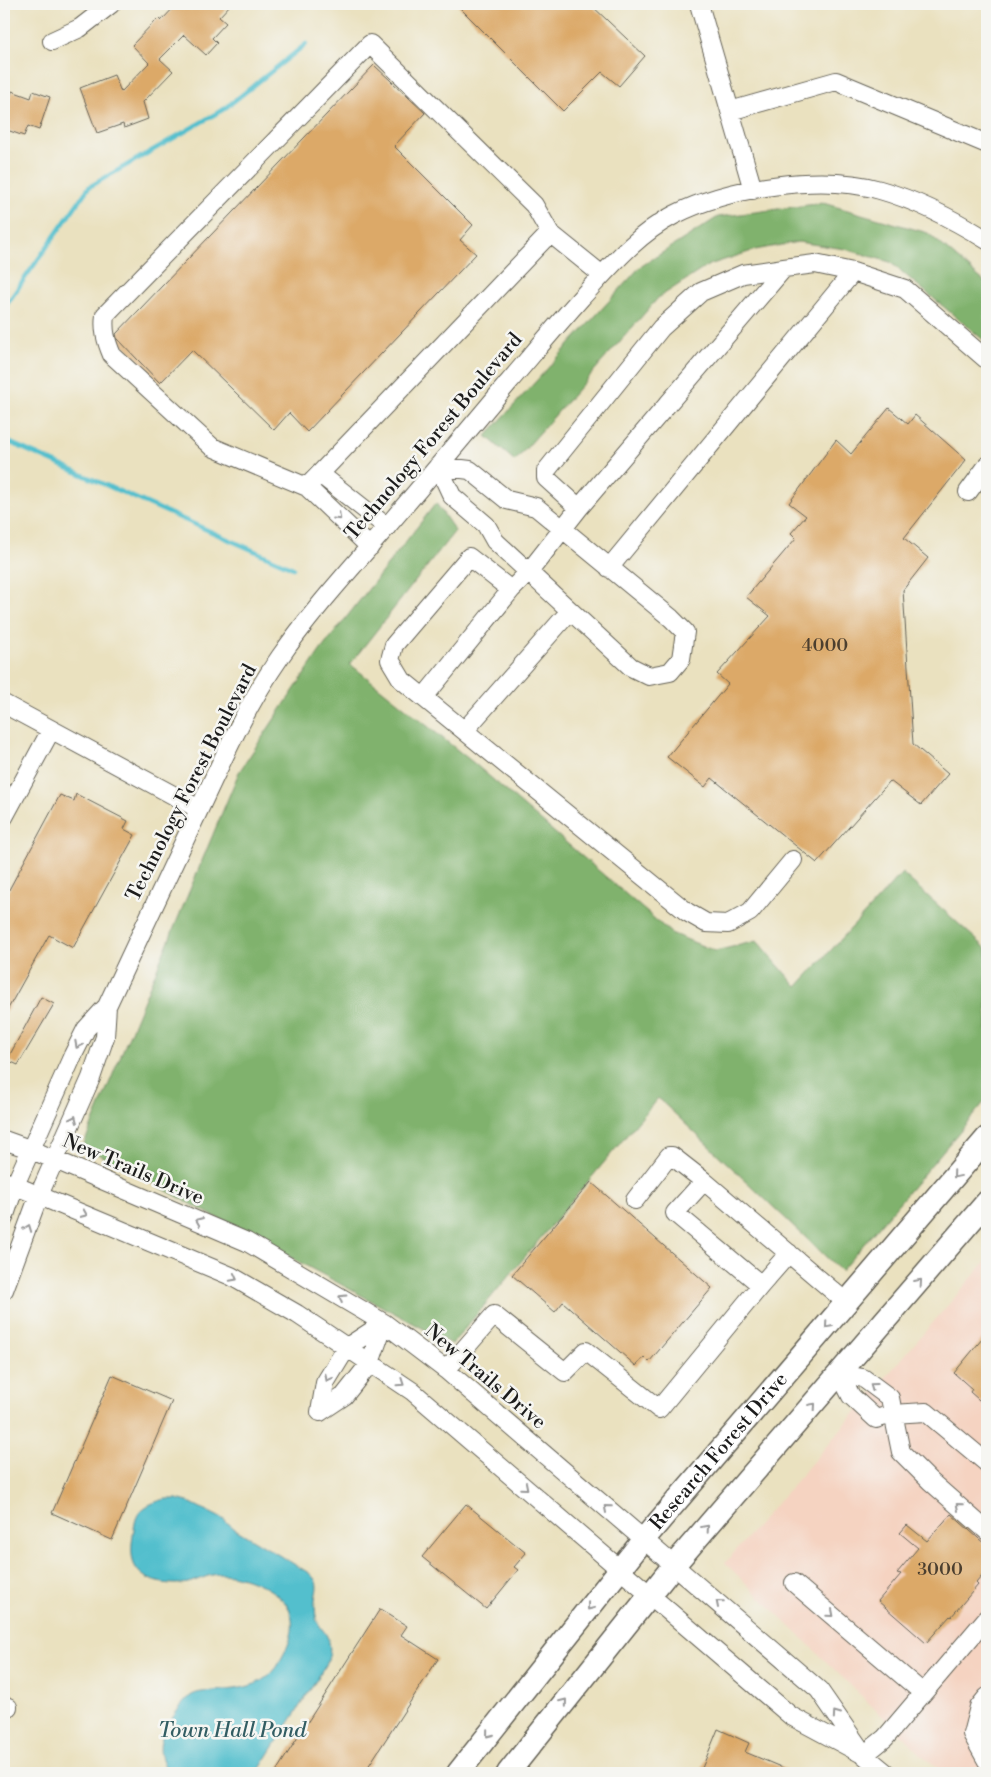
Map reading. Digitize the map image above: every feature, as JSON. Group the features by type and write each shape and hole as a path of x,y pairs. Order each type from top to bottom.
{"main road":[{"name":"Research Forest Drive","path":"458,1773 644,1539 987,1138"},
{"name":"Research Forest Drive","path":"508,1773 674,1565 987,1202"}],"street":[{"path":"52,41 80,28 111,4"},
{"path":"699,4 753,190"},
{"path":"370,547 308,487 212,447 112,355 104,333 105,315 370,44 534,205 550,233 602,275"},
{"path":"730,111 836,81 987,144"},
{"name":"Technology Forest Boulevard","path":"4,1218 10,1183 32,1150 72,1055 86,1029 107,1006 199,809 252,702 279,658 306,622 542,342 602,275 639,238 674,216 708,202 753,190 775,186 843,184 877,189 910,200 938,212 987,240"},
{"path":"308,487 550,233"},
{"path":"579,508 546,478 546,471 660,328 700,292 743,274 815,264 853,272 906,289 987,360"},
{"path":"424,698 510,590 528,573 579,508 784,268"},
{"path":"609,568 853,272"},
{"path":"438,466 470,470 506,500 536,507 671,618 685,632 681,659 670,672 649,676 631,667 495,542 486,525 452,496 438,466"},
{"path":"968,492 987,466"},
{"path":"320,474 387,527"},
{"path":"510,590 469,557 394,645 390,660 402,680 687,912 706,923 728,924 750,912 793,860"},
{"path":"465,730 570,611"},
{"path":"4,704 199,809"},
{"path":"4,818 51,730"},
{"name":"Technology Forest Boulevard","path":"4,1290 39,1195 91,1078 105,1037 107,1006"},
{"name":"New Trails Drive","path":"4,1140 56,1160 247,1242 384,1323 446,1370 820,1690 864,1755"},
{"path":"635,1200 669,1156 672,1156 704,1180 847,1303"},
{"path":"704,1180 675,1214 761,1285"},
{"name":"New Trails Drive","path":"10,1183 230,1276 297,1314 347,1347 412,1391 791,1716 864,1755 886,1773"},
{"path":"446,1370 494,1315 565,1372 586,1351 659,1409 789,1253"},
{"path":"384,1323 370,1363 344,1396 320,1412 324,1383 347,1347 384,1323"},
{"path":"840,1374 851,1396 876,1419 892,1414 926,1412 987,1463"},
{"path":"892,1414 901,1452 930,1481 987,1531"},
{"path":"794,1583 923,1693"},
{"path":"864,1755 886,1738 987,1618"},
{"path":"987,1697 979,1707 972,1734 987,1761"}],"shaded area":[{"path":"987,1260 987,1773 944,1773 922,1755 725,1563"}],"green space":[{"path":"823,203 928,233 987,284 987,343 890,262 845,249 798,242 755,250 709,265 658,298 515,461 486,436 640,267 718,217"},
{"path":"436,503 455,531 350,664 475,764 671,933 715,951 757,941 797,987 902,873 987,949 987,1099 841,1271 658,1098 452,1344 83,1146 239,772 320,651"}],"water":[{"name":"Town Hall Pond","path":"165,1499 177,1499 191,1503 223,1519 235,1529 309,1573 316,1581 316,1615 317,1621 329,1642 330,1651 328,1659 326,1665 256,1773 169,1773 162,1758 160,1745 163,1736 174,1716 188,1698 197,1693 240,1688 260,1682 268,1676 282,1658 292,1630 290,1610 282,1599 275,1593 248,1579 216,1574 188,1583 172,1584 156,1581 141,1574 136,1568 132,1556 135,1523 142,1509"}],"building":[{"path":"177,4 231,4 219,17 226,23 212,38 217,43 206,55 184,35 160,59 173,71 143,102 148,119 124,128 123,124 97,133 80,88 114,75 121,92 149,63 132,45 158,18 161,21"},
{"path":"456,4 590,4 645,56 619,86 602,72 563,111"},
{"path":"374,65 425,113 394,146 473,225 460,240 476,254 307,432 289,413 274,430 192,350 160,383 117,338 116,334"},
{"path":"12,91 31,98 33,91 50,97 39,130 28,126 24,136 4,129 4,114"},
{"path":"889,408 908,424 915,415 966,460 904,538 928,558 903,590 913,744 948,774 921,805 890,781 817,863 712,778 705,787 667,757 728,684 717,674 770,616 746,597 796,538 791,533 806,516 789,503 836,440 851,454"},
{"path":"76,794 128,821 124,829 135,835 73,948 49,935 4,1016 4,899 60,795 74,801"},
{"path":"41,997 54,1004 18,1065 7,1060"},
{"path":"591,1182 712,1288 649,1362 644,1357 636,1366 563,1302 555,1312 512,1275"},
{"path":"987,1333 987,1407 970,1392 972,1389 954,1373"},
{"path":"112,1375 172,1401 112,1540 52,1513"},
{"path":"466,1504 526,1553 514,1567 518,1570 486,1609 422,1557"},
{"path":"951,1514 987,1546 987,1570 976,1583 978,1585 926,1643 878,1601 901,1574 897,1573 918,1548 900,1533 907,1525 927,1541"},
{"path":"380,1609 407,1626 401,1635 438,1659 364,1773 275,1773"},
{"path":"718,1729 749,1743 745,1752 795,1773 700,1773"}],"waterway":[{"path":"4,308 89,187 224,109 306,44"},
{"path":"4,440 293,568"}]}
